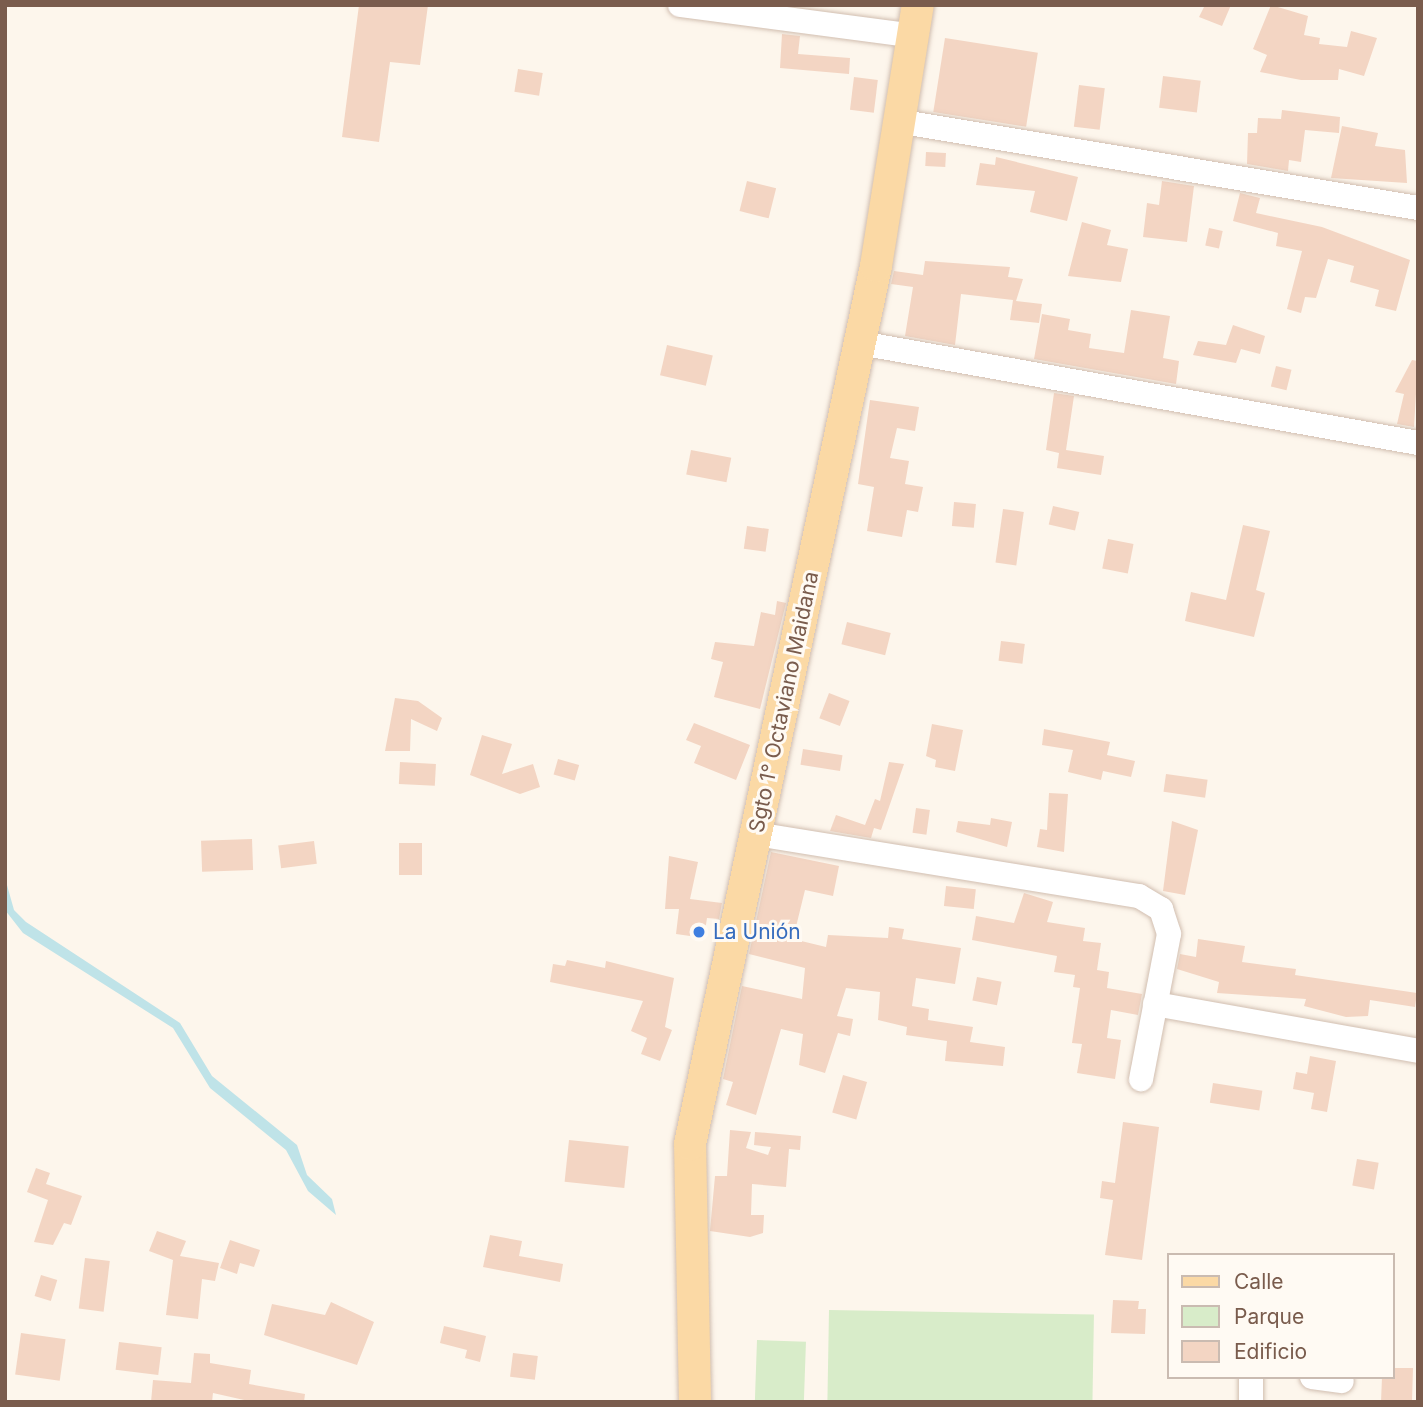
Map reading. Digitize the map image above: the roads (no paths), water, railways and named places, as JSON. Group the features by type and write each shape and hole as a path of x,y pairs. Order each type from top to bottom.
{"main road":[{"name":"Sgto 1° Octaviano Maidana","path":"695,1402 690,1144 860,343 903,122 918,5"}],"street":[{"path":"680,5 914,36"},
{"path":"903,122 1418,208"},
{"path":"860,343 1418,443"},
{"path":"756,834 1139,897 1161,909 1169,934 1141,1079"},
{"path":"1155,1004 1418,1051"},
{"path":"1251,1379 1251,1402"},
{"path":"1327,1379 1342,1381"}],"water":[{"path":"5,878 14,910 26,922 180,1023 212,1076 297,1145 307,1175 332,1199 336,1215 308,1191 286,1150 210,1088 173,1028 23,933 5,910"}],"place":[{"name":"La Unión","path":"699,932"}]}
